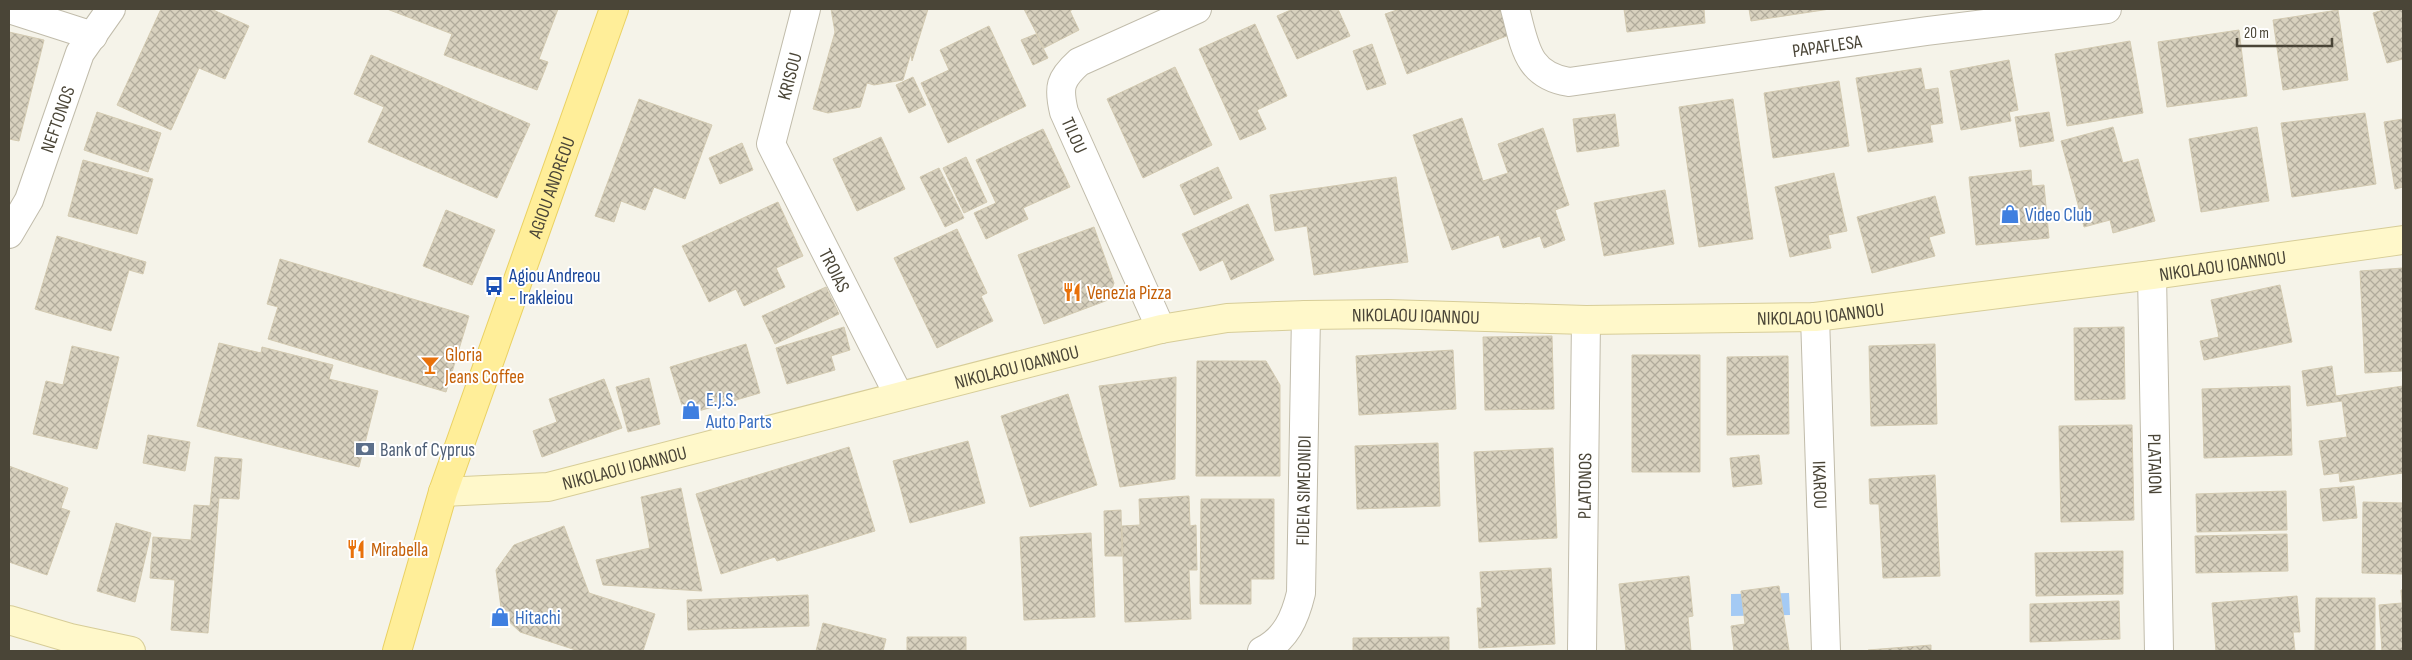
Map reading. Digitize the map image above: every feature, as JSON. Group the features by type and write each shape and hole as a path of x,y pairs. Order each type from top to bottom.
{"main road":[{"name":"AGIOU ANDREOU","path":"397,651 443,492 614,9"}],"street":[{"path":"9,9 93,36"},
{"name":"NEFTONOS","path":"9,234 29,200 80,53 111,9"},
{"name":"KRISOU","path":"771,144 806,9"},
{"name":"TILOU","path":"1161,329 1064,112 1060,97 1061,83 1068,72 1079,62 1146,18 1197,9"},
{"name":"PAPAFLESA","path":"1515,9 1528,56 1537,70 1547,77 1569,82 2106,9"},
{"name":"TROIAS","path":"771,144 899,396"},
{"name":"NIKOLAOU IOANNOU","path":"443,492 548,487 1161,329 1227,318 1388,314 1586,320 1815,317 2152,275 2403,240"},
{"name":"PLATAION","path":"2152,275 2159,651"},
{"name":"FIDEIA SIMEONIDI","path":"1262,651 1276,642 1291,624 1301,593 1306,315"},
{"name":"IKAROU","path":"1815,317 1826,651"},
{"name":"PLATONOS","path":"1582,651 1586,320"},
{"path":"9,620 70,638 131,651"}],"water":[{"path":"1789,593 1790,615 1731,616 1731,594"}],"building":[{"path":"161,9 211,9 249,26 225,79 199,68 171,130 117,105"},
{"path":"387,9 558,9 539,59 548,62 537,90 444,55 452,34"},
{"path":"831,9 928,9 912,61 911,53 903,80 874,85 867,83 860,107 828,113 813,109 835,32"},
{"path":"1024,9 1073,9 1070,11 1079,30 1044,48"},
{"path":"1293,9 1338,9 1350,36 1297,59 1277,16"},
{"path":"1400,9 1503,9 1512,34 1407,74 1385,14"},
{"path":"1624,9 1704,9 1705,23 1627,32"},
{"path":"1749,9 1830,9 1751,21"},
{"path":"2387,9 2403,9 2403,59 2387,63 2373,13"},
{"path":"2338,10 2348,80 2283,90 2273,20"},
{"path":"1255,24 1287,96 1257,110 1266,129 1240,140 1199,49"},
{"path":"989,26 1026,106 948,143 921,83 949,70 940,50"},
{"path":"2239,30 2247,96 2167,107 2158,42"},
{"path":"9,32 44,40 19,141 9,139"},
{"path":"1036,34 1048,58 1033,65 1021,40"},
{"path":"2130,41 2143,113 2067,126 2055,54"},
{"path":"1372,44 1386,84 1367,90 1353,51"},
{"path":"371,55 530,124 497,198 368,142 384,107 354,94"},
{"path":"2009,60 2018,110 2009,112 2011,121 1961,130 1950,71"},
{"path":"1175,67 1212,145 1143,178 1107,99"},
{"path":"1921,68 1925,90 1938,88 1943,123 1930,125 1933,142 1868,152 1856,78"},
{"path":"913,77 926,105 909,113 896,85"},
{"path":"1839,81 1849,146 1773,158 1764,93"},
{"path":"639,99 712,125 685,199 654,187 645,210 621,201 614,222 595,216"},
{"path":"1733,99 1753,239 1699,247 1679,107"},
{"path":"97,112 161,133 148,172 84,150"},
{"path":"2049,112 2054,141 2020,147 2015,117"},
{"path":"2365,113 2376,184 2292,197 2281,123"},
{"path":"1615,114 1619,146 1577,152 1573,119"},
{"path":"1462,118 1483,181 1508,173 1498,144 1543,128 1569,205 1555,210 1565,240 1544,248 1540,236 1503,248 1499,235 1452,250 1413,135"},
{"path":"2403,119 2403,187 2395,189 2384,122"},
{"path":"2113,127 2123,163 2138,159 2155,221 2113,233 2110,220 2084,227 2061,141"},
{"path":"2257,127 2269,201 2201,212 2189,139"},
{"path":"1043,129 1070,187 1023,208 1028,219 986,239 974,213 996,203 976,160"},
{"path":"881,137 905,189 857,211 833,159"},
{"path":"742,143 753,170 720,184 709,158"},
{"path":"966,157 987,202 964,213 943,168"},
{"path":"83,160 153,179 137,234 68,216"},
{"path":"1218,167 1232,198 1194,215 1180,185"},
{"path":"939,168 964,218 945,227 920,177"},
{"path":"2031,170 2032,186 2044,185 2049,238 1976,245 1969,177"},
{"path":"1834,173 1847,231 1828,235 1831,248 1790,257 1775,187"},
{"path":"1396,177 1408,262 1314,275 1307,226 1275,231 1270,195"},
{"path":"1665,190 1674,244 1604,256 1594,203"},
{"path":"1935,196 1945,233 1929,237 1935,256 1872,273 1857,217"},
{"path":"778,202 803,256 776,268 785,287 744,306 736,289 709,302 682,246"},
{"path":"1248,204 1274,260 1231,280 1223,260 1200,271 1182,234"},
{"path":"446,210 495,230 472,285 423,266"},
{"path":"1094,227 1114,283 1108,300 1044,324 1018,255"},
{"path":"957,229 987,293 981,296 993,321 937,348 894,258"},
{"path":"57,236 146,262 143,274 129,270 111,331 35,309"},
{"path":"280,259 469,316 446,392 268,339 278,307 267,304"},
{"path":"2403,268 2403,371 2365,373 2360,271"},
{"path":"2280,285 2292,342 2204,360 2200,341 2219,337 2211,300"},
{"path":"826,287 839,314 775,344 762,316"},
{"path":"844,327 850,350 831,356 835,370 787,384 776,348"},
{"path":"2124,327 2125,399 2075,400 2074,328"},
{"path":"1552,336 1554,409 1485,410 1483,337"},
{"path":"219,343 261,353 262,347 333,365 329,379 378,391 359,467 197,426"},
{"path":"746,344 760,393 685,415 670,367"},
{"path":"1935,344 1937,424 1871,426 1869,346"},
{"path":"72,346 119,357 97,449 33,434 46,381 63,385"},
{"path":"1453,350 1456,409 1359,415 1356,356"},
{"path":"1632,355 1700,355 1700,472 1632,472"},
{"path":"1788,356 1789,434 1727,435 1727,357"},
{"path":"1197,361 1266,361 1280,385 1280,476 1196,476"},
{"path":"2332,366 2336,396 2403,386 2403,473 2340,482 2339,473 2324,475 2319,441 2347,437 2342,401 2307,406 2302,371"},
{"path":"1176,377 1175,479 1120,487 1099,386"},
{"path":"649,378 660,424 628,432 616,387"},
{"path":"604,379 622,428 542,457 533,431 557,422 549,399"},
{"path":"2290,386 2292,455 2204,458 2202,389"},
{"path":"1068,394 1097,485 1030,507 1001,416"},
{"path":"2132,425 2134,520 2061,522 2059,426"},
{"path":"148,435 190,442 185,471 143,463"},
{"path":"968,441 985,503 910,523 893,461"},
{"path":"1438,443 1440,506 1357,509 1355,446"},
{"path":"849,447 875,531 777,561 775,557 721,574 696,494"},
{"path":"1553,448 1557,538 1479,542 1474,452"},
{"path":"1759,455 1762,484 1733,487 1730,458"},
{"path":"215,457 242,459 239,499 219,498 208,633 171,630 175,580 150,578 153,537 191,540 194,505 210,506"},
{"path":"9,466 68,488 61,508 70,511 47,575 9,562"},
{"path":"1935,475 1940,576 1883,578 1879,504 1870,504 1869,479"},
{"path":"2354,486 2357,518 2323,521 2320,489"},
{"path":"681,488 702,591 603,585 596,560 650,548 641,497"},
{"path":"2286,491 2287,530 2197,532 2196,494"},
{"path":"1189,496 1190,526 1196,525 1197,570 1189,570 1191,619 1125,622 1122,526 1140,525 1139,499"},
{"path":"1201,499 1274,499 1274,579 1251,579 1251,604 1200,604"},
{"path":"2363,502 2403,503 2403,574 2362,573"},
{"path":"1121,510 1122,556 1105,556 1104,511"},
{"path":"116,523 151,533 135,602 97,591"},
{"path":"564,526 589,593 655,614 643,651 579,651 520,632 502,615 496,570 514,545"},
{"path":"1091,533 1095,617 1024,620 1020,537"},
{"path":"2287,534 2288,571 2196,573 2195,536"},
{"path":"2123,551 2123,594 2036,596 2035,553"},
{"path":"1551,568 1555,644 1479,648 1477,608 1482,608 1480,572"},
{"path":"1689,576 1693,616 1688,617 1691,651 1626,651 1619,584"},
{"path":"1779,586 1789,650 1734,651 1731,626 1745,624 1741,591"},
{"path":"2401,590 2403,590 2403,651 2382,651 2379,605 2402,603"},
{"path":"808,595 809,626 688,630 687,600"},
{"path":"2297,596 2300,632 2293,632 2295,651 2216,651 2212,603"},
{"path":"2316,598 2375,598 2375,651 2315,651"},
{"path":"2119,601 2120,639 2030,642 2030,604"},
{"path":"823,623 886,639 883,651 816,651"},
{"path":"907,637 966,637 966,651 907,651"},
{"path":"1449,637 1449,651 1353,651 1353,638"},
{"path":"1931,645 1931,651 1868,651 1868,650"}],"place":[{"name":"Video Club","path":"2010,214"},
{"name":"Agiou Andreou - Irakleiou","path":"494,286"},
{"name":"Venezia Pizza","path":"1072,292"},
{"name":"Gloria Jeans Coffee","path":"430,365"},
{"name":"E.J.S. Auto Parts","path":"691,410"},
{"name":"Bank of Cyprus","path":"365,449"},
{"name":"Mirabella","path":"356,549"},
{"name":"Hitachi","path":"500,617"}]}
